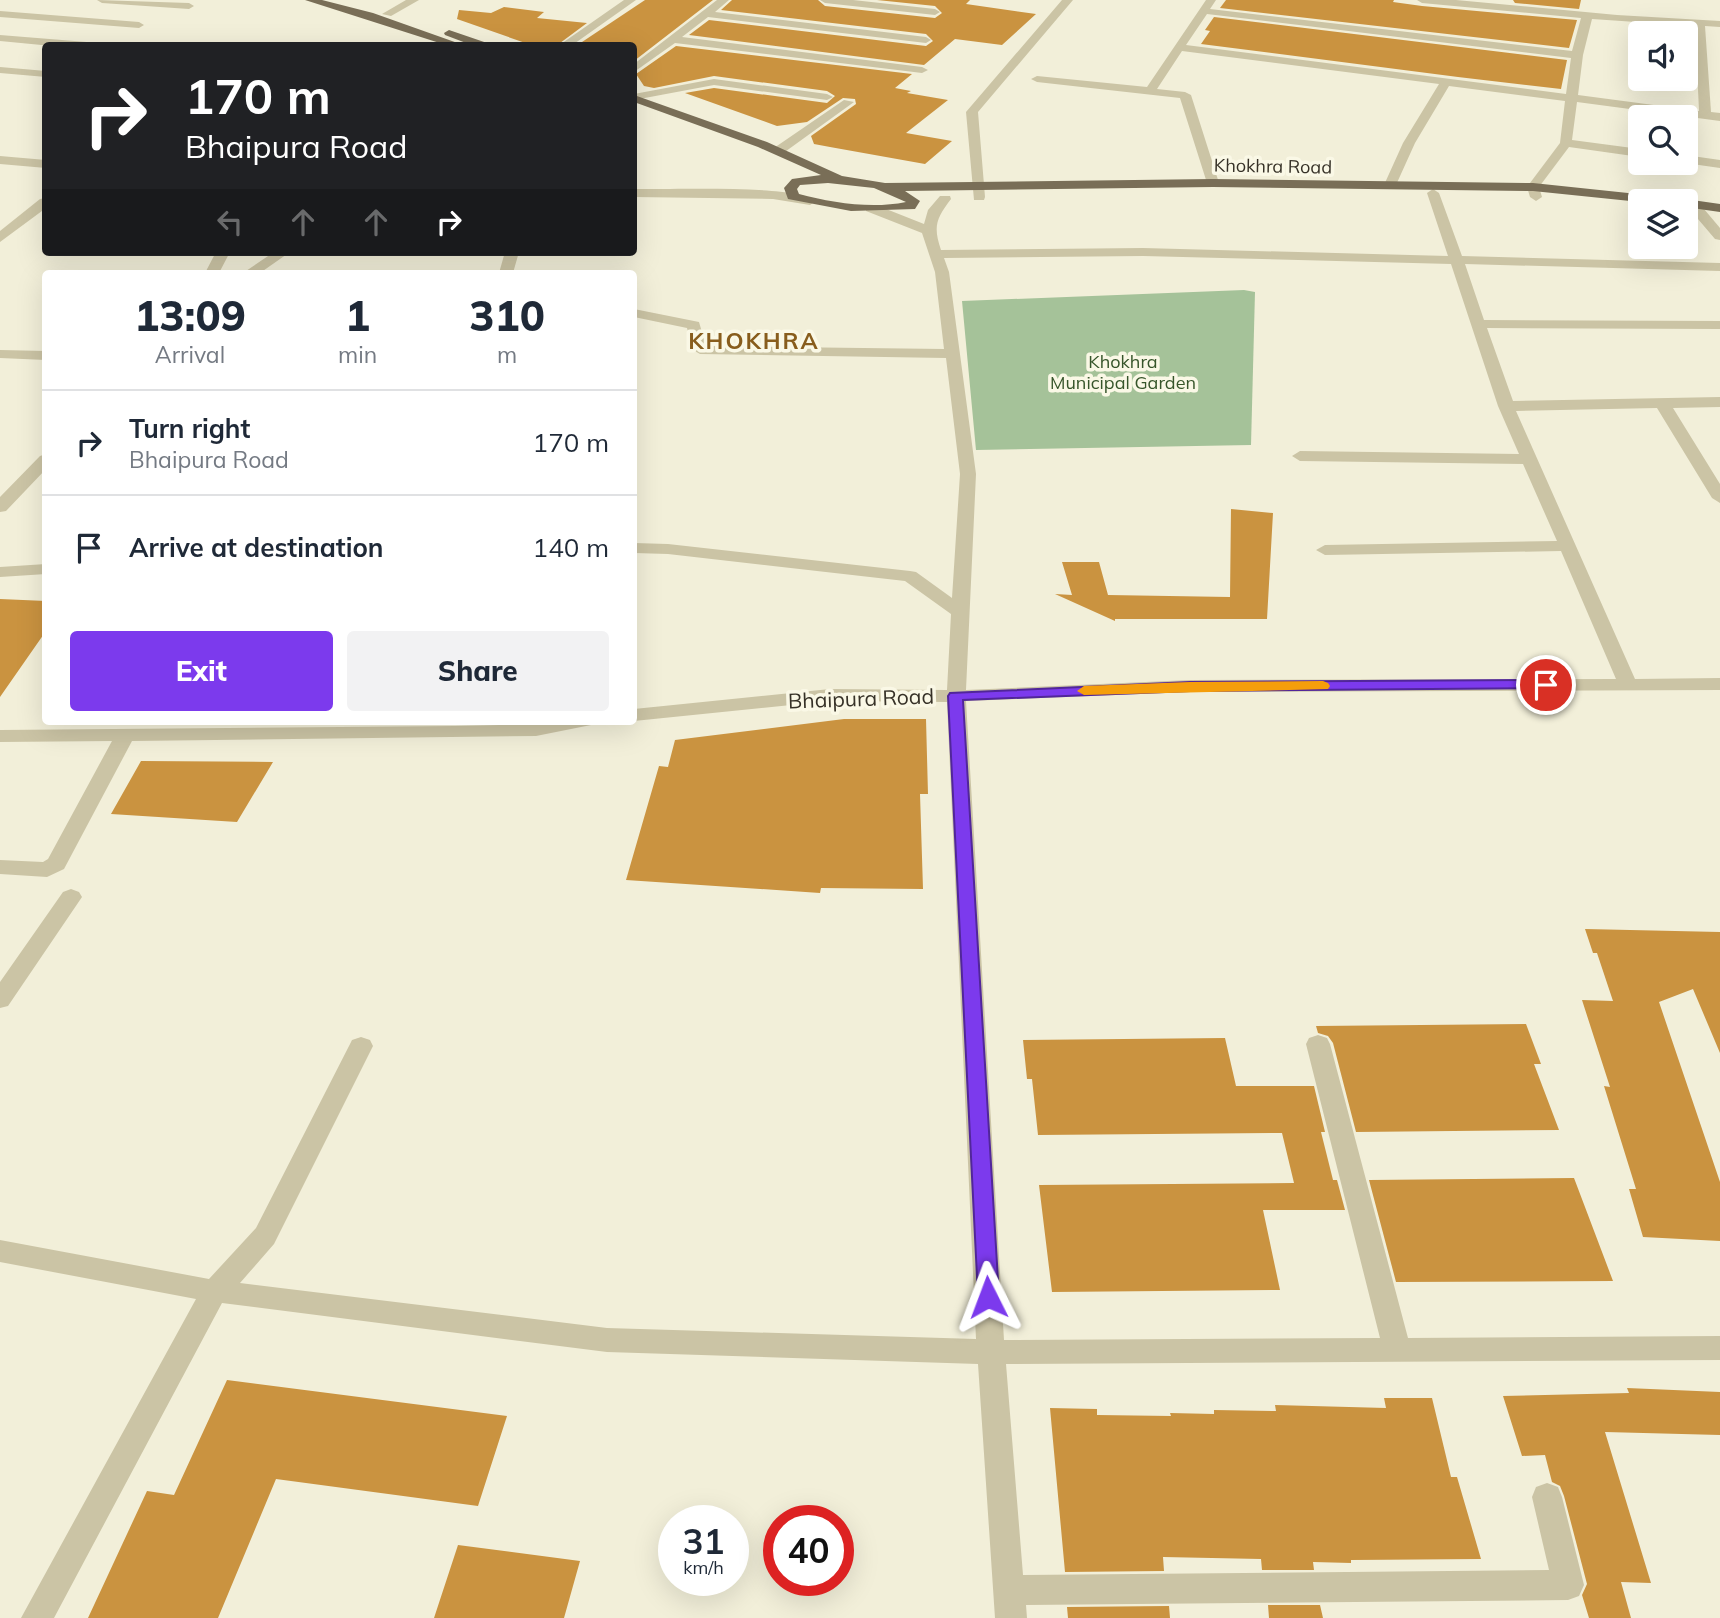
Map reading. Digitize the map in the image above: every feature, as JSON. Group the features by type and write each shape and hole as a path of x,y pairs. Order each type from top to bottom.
{"main road":[{"path":"310,0 369,15 449,42"},
{"path":"339,0 473,42"},
{"path":"637,99 772,148 838,179 880,187 906,195 914,201"},
{"path":"637,107 790,169 793,195 810,201"},
{"path":"793,185 838,179"},
{"name":"Khokhra Road","path":"810,201 871,208 910,206 914,201 945,199 978,191 1213,183 1390,185 1628,198"},
{"name":"Khokhra Road","path":"880,187 978,191 1534,192 1628,204"},
{"path":"1698,205 1720,208"},
{"path":"1698,212 1720,215"}],"street":[{"path":"102,0 189,6"},
{"path":"387,14 414,0"},
{"path":"569,42 631,0"},
{"path":"637,67 724,0"},
{"path":"825,0 934,12"},
{"path":"978,191 972,111 1049,19 1069,0"},
{"path":"1150,91 1182,48 1211,0"},
{"path":"1422,0 1587,16 1720,23"},
{"path":"1486,0 1513,6 1720,23"},
{"path":"1204,11 1577,55"},
{"path":"0,14 139,25"},
{"path":"705,14 926,40"},
{"path":"1534,192 1566,143 1577,55 1587,16"},
{"path":"1700,24 1705,115"},
{"path":"0,38 50,42"},
{"path":"672,39 922,70"},
{"path":"1182,48 1720,117"},
{"path":"0,70 42,74"},
{"path":"718,76 837,98"},
{"path":"1037,79 1185,95 1213,183"},
{"path":"637,97 714,82 837,98"},
{"path":"1390,185 1409,143 1447,82"},
{"path":"772,148 837,98"},
{"path":"1566,143 1628,151"},
{"path":"0,160 42,164"},
{"path":"1698,161 1720,164"},
{"path":"708,193 793,185"},
{"path":"637,193 773,195 810,201"},
{"path":"1433,193 1506,406 1628,684"},
{"path":"945,199 935,210 929,231 938,254 968,474 956,696 991,1352 1010,1604 1568,1585 1547,1497"},
{"path":"0,239 42,204"},
{"path":"871,208 929,231"},
{"path":"1698,216 1720,236"},
{"path":"938,254 1143,252 1720,267"},
{"path":"255,270 277,256"},
{"path":"637,314 694,325 699,350 952,354"},
{"path":"1479,324 1720,325"},
{"path":"0,354 42,356"},
{"path":"1506,406 1720,401"},
{"path":"1662,403 1720,498"},
{"path":"1300,456 1529,459"},
{"path":"0,507 42,463"},
{"path":"1325,550 1567,546"},
{"path":"637,548 668,549 910,576 960,612"},
{"path":"0,572 42,569"},
{"name":"Bhaipura Road","path":"637,715 830,695 956,696 1190,686 1720,684"},
{"path":"0,736 455,733 536,730 563,725"},
{"path":"0,867 47,870 56,864 125,736"},
{"path":"0,1000 71,897"},
{"path":"1318,1044 1397,1350"},
{"path":"37,1618 215,1291 265,1236 361,1046"},
{"path":"0,1251 215,1291 607,1340 991,1352 1720,1349"}],"green space":[{"name":"Khokhra Municipal Garden","path":"1244,290 1255,292 1251,445 976,450 962,301"}],"building":[{"path":"645,0 713,0 637,59 637,42 582,42"},
{"path":"732,0 818,0 825,6 935,18 942,13 935,6 877,0 970,0 966,4 1036,14 1002,45 955,39 924,65 689,35 709,20 926,46 933,41 926,34 721,10"},
{"path":"1226,0 1394,0 1393,2 1422,6 1577,20 1569,48 1220,8"},
{"path":"1513,0 1581,0 1579,9 1515,3"},
{"path":"504,7 544,12 537,18 587,23 561,42 523,42 457,19 459,10 491,13"},
{"path":"1214,17 1567,60 1561,89 1458,77 1201,44 1210,31 1205,30"},
{"path":"676,46 912,74 895,88 911,91 907,93 948,100 906,133 952,141 925,164 814,144 811,136 856,104 855,99 843,98 807,122 777,126 685,93 714,88 827,103 835,96 827,91 714,76 654,88 644,86 637,73"},
{"path":"1231,509 1273,513 1267,619 1115,621 1055,594 1072,595 1062,562 1099,562 1108,595 1230,597"},
{"path":"0,599 42,601 42,637 0,697"},
{"path":"844,719 926,719 928,794 920,794 923,889 821,888 820,893 626,880 659,766 668,767 675,740"},
{"path":"141,761 273,762 237,822 111,814"},
{"path":"1585,929 1720,932 1720,1053 1693,989 1659,1002 1720,1182 1720,1241 1643,1237 1629,1189 1636,1189 1604,1086 1610,1087 1582,1000 1613,1001 1597,953 1593,953"},
{"path":"1526,1024 1541,1064 1534,1064 1559,1130 1356,1132 1333,1043 1328,1036 1318,1033 1316,1026"},
{"path":"1225,1038 1236,1086 1314,1086 1325,1132 1321,1132 1333,1180 1337,1180 1345,1210 1263,1210 1280,1290 1052,1292 1039,1185 1294,1183 1282,1133 1038,1135 1032,1079 1027,1079 1023,1040"},
{"path":"1574,1178 1613,1281 1396,1282 1369,1180"},
{"path":"227,1380 507,1416 478,1506 276,1479 218,1618 88,1618 147,1491 174,1495"},
{"path":"1627,1388 1720,1392 1720,1435 1605,1432 1651,1583 1621,1582 1631,1618 1589,1618 1582,1595 1587,1584 1564,1496 1560,1486 1552,1482 1545,1455 1522,1456 1503,1396 1629,1393"},
{"path":"1384,1398 1432,1398 1451,1477 1457,1477 1481,1559 1351,1560 1351,1563 1313,1562 1314,1570 1262,1570 1261,1559 1163,1557 1164,1571 1065,1572 1050,1408 1097,1409 1097,1415 1171,1416 1170,1413 1214,1414 1214,1410 1276,1411 1275,1405 1386,1408"},
{"path":"458,1545 580,1561 564,1618 434,1618"},
{"path":"1268,1605 1320,1605 1323,1618 1269,1618"},
{"path":"1169,1606 1170,1618 1068,1618 1067,1607"}],"slow traffic":[{"path":"1084,691 1190,686 1323,686"}],"district":[{"name":"KHOKHRA","path":"754,340"}],"route":[{"path":"988,1297 956,696 1190,686 1546,685"}]}
